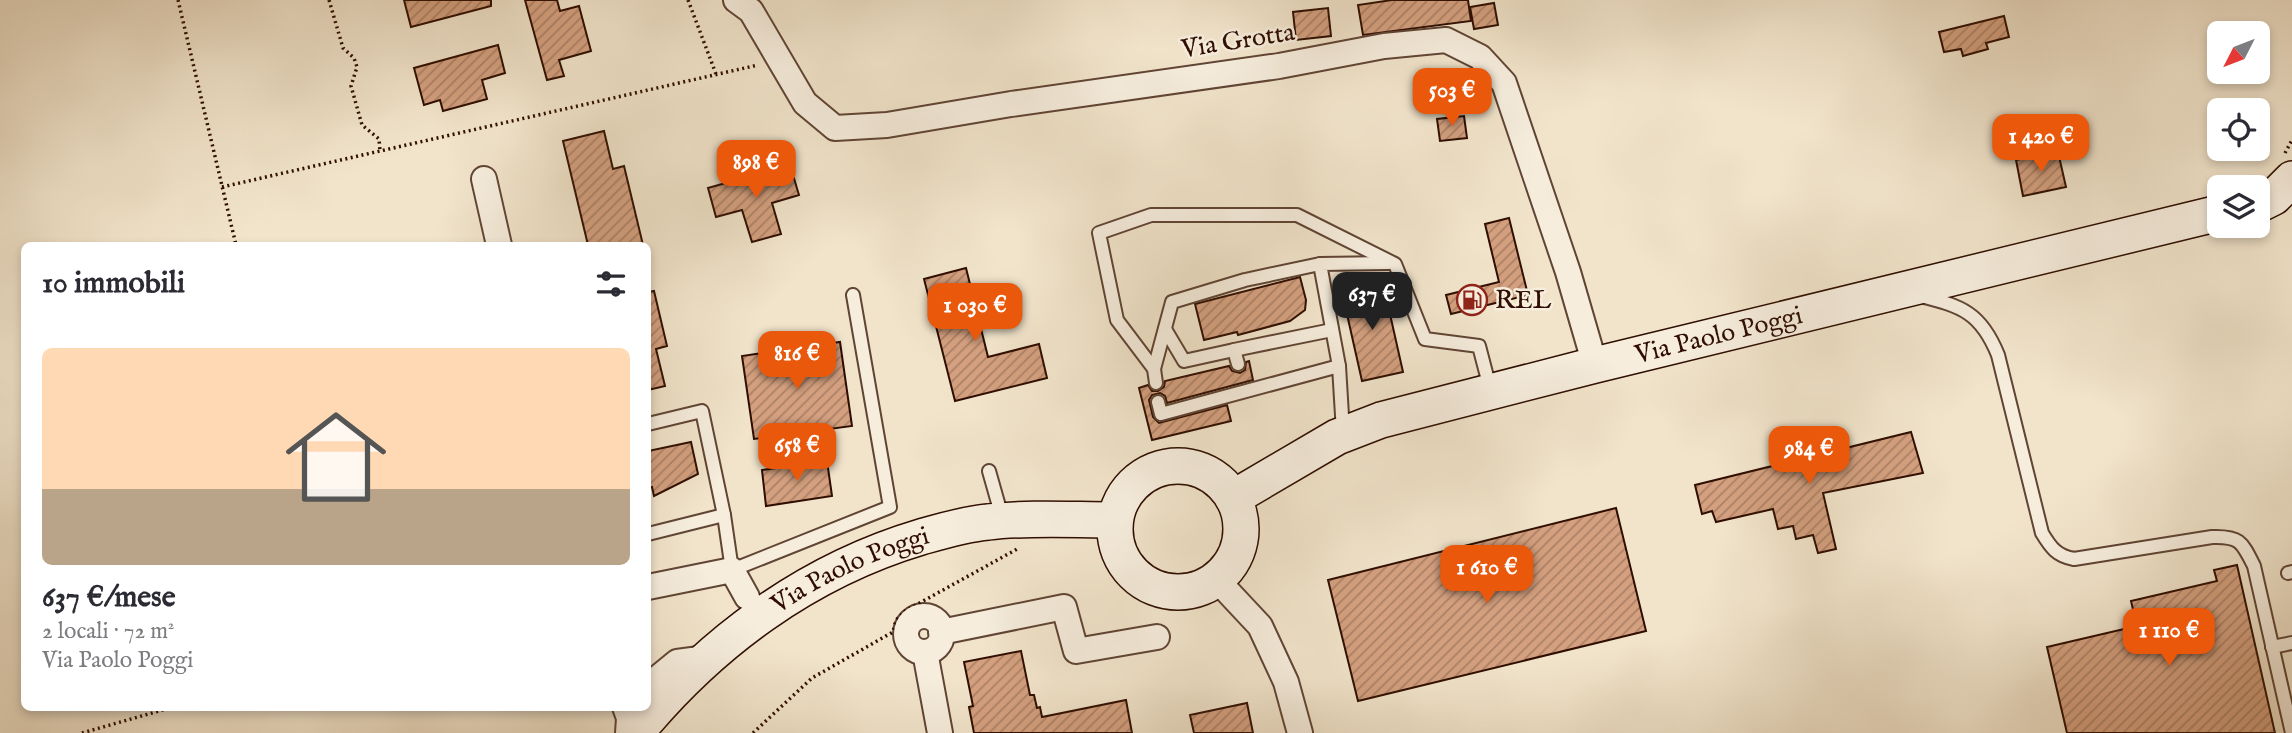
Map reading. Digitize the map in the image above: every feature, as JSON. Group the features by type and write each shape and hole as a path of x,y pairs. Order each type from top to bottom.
{"main road":[{"path":"2271,203 2292,179"},
{"name":"Via Paolo Poggi","path":"1233,498 1311,451 1381,420 2207,216"},
{"path":"1167,467 1202,470 1224,487 1233,498 1241,527 1240,542 1231,563 1216,579 1197,589 1176,592 1156,588 1137,577 1123,561 1116,541 1115,520 1126,493 1135,482 1147,474 1167,467"},
{"name":"Via Paolo Poggi","path":"636,733 706,658 738,631 772,607 860,558 944,530 985,522 1115,520"}],"street":[{"name":"Via Grotta","path":"736,0 751,11 805,103 835,128 887,125 1011,104 1279,66 1384,46 1446,40 1480,57 1504,83 1568,272 1595,365"},
{"path":"484,179 498,242"},
{"path":"651,586 733,570 747,597"},
{"path":"1216,579 1260,626 1286,682 1300,733"},
{"path":"940,733 925,652 916,650 908,642 906,631 916,617 928,616 938,623 942,632 1064,607 1076,651 1157,637"},
{"path":"651,682 677,662 706,658"},
{"path":"626,711 628,733"}],"lane":[{"path":"1154,369 1117,320 1099,233 1151,215 1297,215 1395,264 1425,339 1479,346 1491,392"},
{"path":"1156,383 1154,369 1172,302 1245,279 1320,264 1392,263"},
{"path":"1320,264 1339,366 1343,435"},
{"path":"1900,290 1960,307 1979,320 1991,337 1998,355 2042,533 2050,548 2062,557 2074,559 2212,537 2231,536 2244,547 2254,566 2292,733"},
{"path":"651,423 702,411 733,570 890,507 853,295"},
{"path":"1164,329 1184,361 1332,330"},
{"path":"1234,350 1238,364"},
{"path":"1158,402 1161,414 1244,387 1339,366"},
{"path":"989,471 1015,520"},
{"path":"651,533 724,515"},
{"path":"2272,647 2292,643"}],"path":[{"path":"178,0 235,242"},
{"path":"329,0 343,48 354,58 357,67 351,86 362,125 379,139 380,151"},
{"path":"688,0 716,74"},
{"path":"222,187 780,60"},
{"path":"753,733 812,678 892,632 905,611 1026,545 1015,520"},
{"path":"82,733 159,711"}],"building":[{"path":"404,0 491,0 491,6 411,27"},
{"path":"525,0 557,0 560,11 579,6 591,51 559,60 564,76 547,80"},
{"path":"1392,0 1468,0 1471,21 1363,35 1358,5"},
{"path":"1494,3 1498,25 1474,29 1470,7"},
{"path":"1328,8 1331,36 1296,40 1293,12"},
{"path":"2004,16 2009,37 1986,43 1988,49 1963,56 1961,49 1944,52 1939,32"},
{"path":"498,45 505,73 482,80 487,99 443,111 440,100 424,105 414,68"},
{"path":"1464,116 1467,138 1440,141 1437,119"},
{"path":"604,131 613,169 624,166 642,242 587,242 563,141"},
{"path":"2058,152 2066,187 2023,196 2016,160"},
{"path":"790,165 799,195 772,203 781,234 752,242 742,210 716,217 708,188"},
{"path":"1509,218 1528,295 1451,314 1446,295 1499,282 1485,224"},
{"path":"966,268 988,357 1039,344 1047,378 955,401 924,279"},
{"path":"1300,277 1306,300 1305,310 1290,321 1238,335 1237,332 1204,340 1195,304"},
{"path":"1383,283 1403,372 1362,381 1342,292"},
{"path":"654,291 667,346 656,349 665,386 651,389 651,292"},
{"path":"840,342 852,426 754,439 742,356"},
{"path":"1249,361 1253,380 1167,403 1165,396 1160,393 1152,395 1149,400 1153,417 1159,423 1227,405 1231,421 1152,440 1139,388 1148,385 1152,391 1158,391 1164,387 1165,381 1229,366 1232,371 1240,373 1245,370 1246,362"},
{"path":"1911,432 1923,473 1823,493 1836,549 1818,553 1813,535 1796,539 1793,526 1778,529 1773,509 1716,522 1712,511 1702,514 1695,485"},
{"path":"691,442 698,474 654,496 651,487 651,450"},
{"path":"827,461 832,496 766,506 762,470"},
{"path":"1616,508 1646,631 1358,701 1328,580"},
{"path":"2237,565 2275,733 2067,733 2047,647 2137,626 2131,601 2217,581 2214,570"},
{"path":"1021,651 1030,695 1034,695 1042,717 1126,700 1132,733 974,733 969,707 973,706 964,662"},
{"path":"1247,703 1253,733 1194,733 1190,715"}],"place":[{"name":"REL","path":"1472,300"}]}
